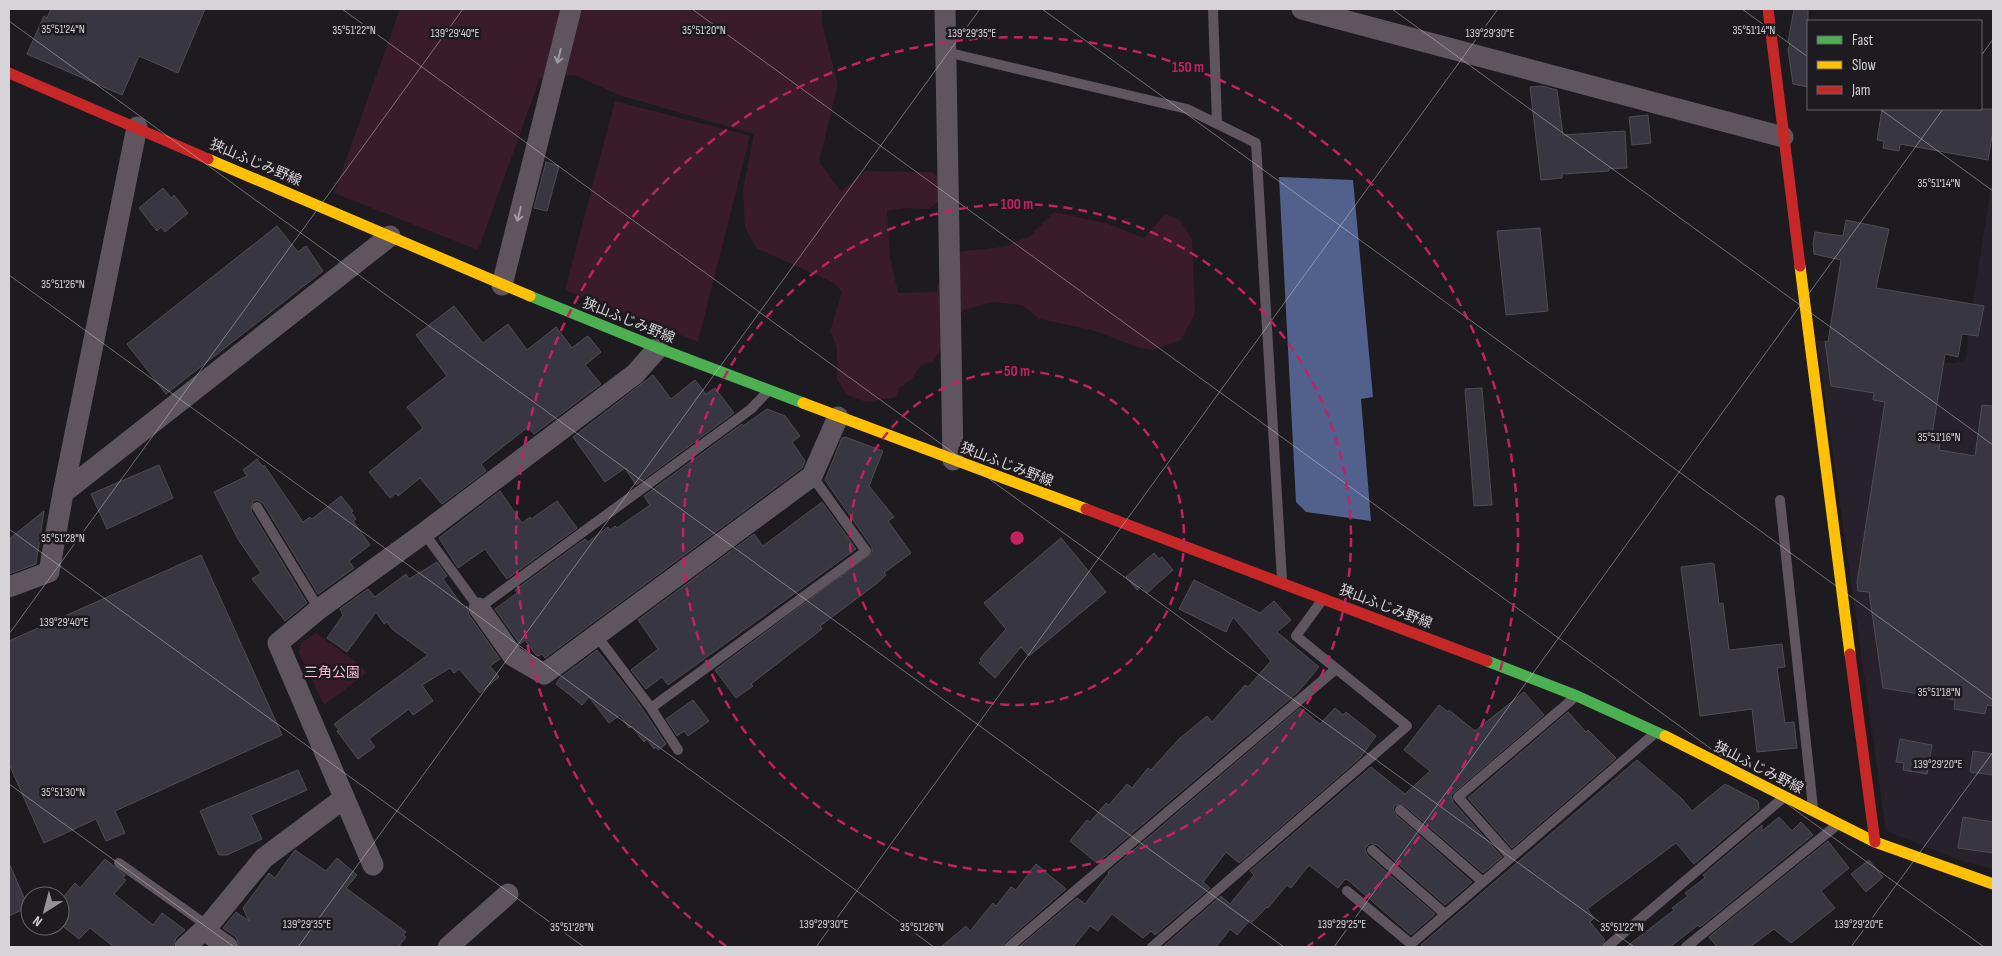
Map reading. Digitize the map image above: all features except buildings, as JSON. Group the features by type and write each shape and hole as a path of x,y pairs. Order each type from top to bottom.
{"main road":[{"path":"1768,9 1875,842"},
{"name":"狭山ふじみ野線","path":"9,72 502,285 658,348 1324,598 1577,696 1657,732 1875,842 1993,884"}],"street":[{"path":"502,285 571,9"},
{"path":"944,9 953,460"},
{"path":"1302,9 1783,137"},
{"path":"9,587 49,572 63,492 137,127"},
{"path":"63,492 390,236"},
{"path":"373,865 343,799 278,643 319,609 424,533 635,374 658,348"},
{"path":"479,608 513,656 544,674 812,476 838,417"},
{"path":"185,947 206,928 264,858 343,799"},
{"path":"448,947 508,894"},
{"path":"206,928 228,947"}],"lane":[{"path":"1213,9 1217,123"},
{"path":"946,52 1188,109 1256,143 1283,583"},
{"path":"424,533 479,608 751,409 768,390"},
{"path":"651,708 866,550 812,476"},
{"path":"1780,500 1814,812"},
{"path":"257,507 319,609"},
{"path":"1152,947 1407,726 1296,636 1324,598"},
{"path":"597,636 651,708 678,750"},
{"path":"1009,947 1336,668"},
{"path":"1512,857 1458,797 1577,696"},
{"path":"1347,891 1411,944 1657,732"},
{"path":"1606,947 1784,797"},
{"path":"1400,810 1483,882"},
{"path":"1686,947 1837,824"},
{"path":"1372,850 1445,914"},
{"path":"119,863 206,928"}],"shaded area":[{"path":"1993,174 1993,869 1962,861 1886,831 1817,340 1944,362 1955,363 1966,359"}],"green space":[{"path":"400,9 822,9 822,23 838,85 819,162 841,191 865,171 932,172 939,177 943,198 929,209 907,208 887,211 890,257 898,293 936,292 945,260 963,251 1003,247 1030,236 1054,212 1109,224 1144,238 1165,214 1180,220 1192,239 1195,314 1181,340 1153,350 1140,348 1093,330 1039,319 1022,305 992,302 964,310 946,325 941,349 933,362 921,365 912,379 899,388 897,397 866,402 847,395 837,379 837,348 830,331 842,292 834,283 756,248 745,227 743,190 754,134 619,95 575,75 540,78 478,250 334,193"},
{"path":"615,101 750,136 698,342 565,290"},
{"name":"三角公園","path":"316,633 360,665 367,673 324,705 299,653 301,643"}],"water":[{"path":"1279,177 1353,180 1373,397 1361,399 1371,521 1306,512 1296,502"}],"traffic: fast":[{"path":"530,296 658,348 803,403"},
{"path":"1487,661 1577,696 1665,736"}],"traffic: slow":[{"path":"208,159 530,296"},
{"path":"1800,266 1850,654"},
{"path":"803,403 1086,509"},
{"path":"1665,736 1875,842 1993,884"}],"traffic: jam":[{"path":"1768,9 1800,266"},
{"path":"9,73 208,159"},
{"path":"1086,509 1487,661"},
{"path":"1850,654 1875,842"}]}
